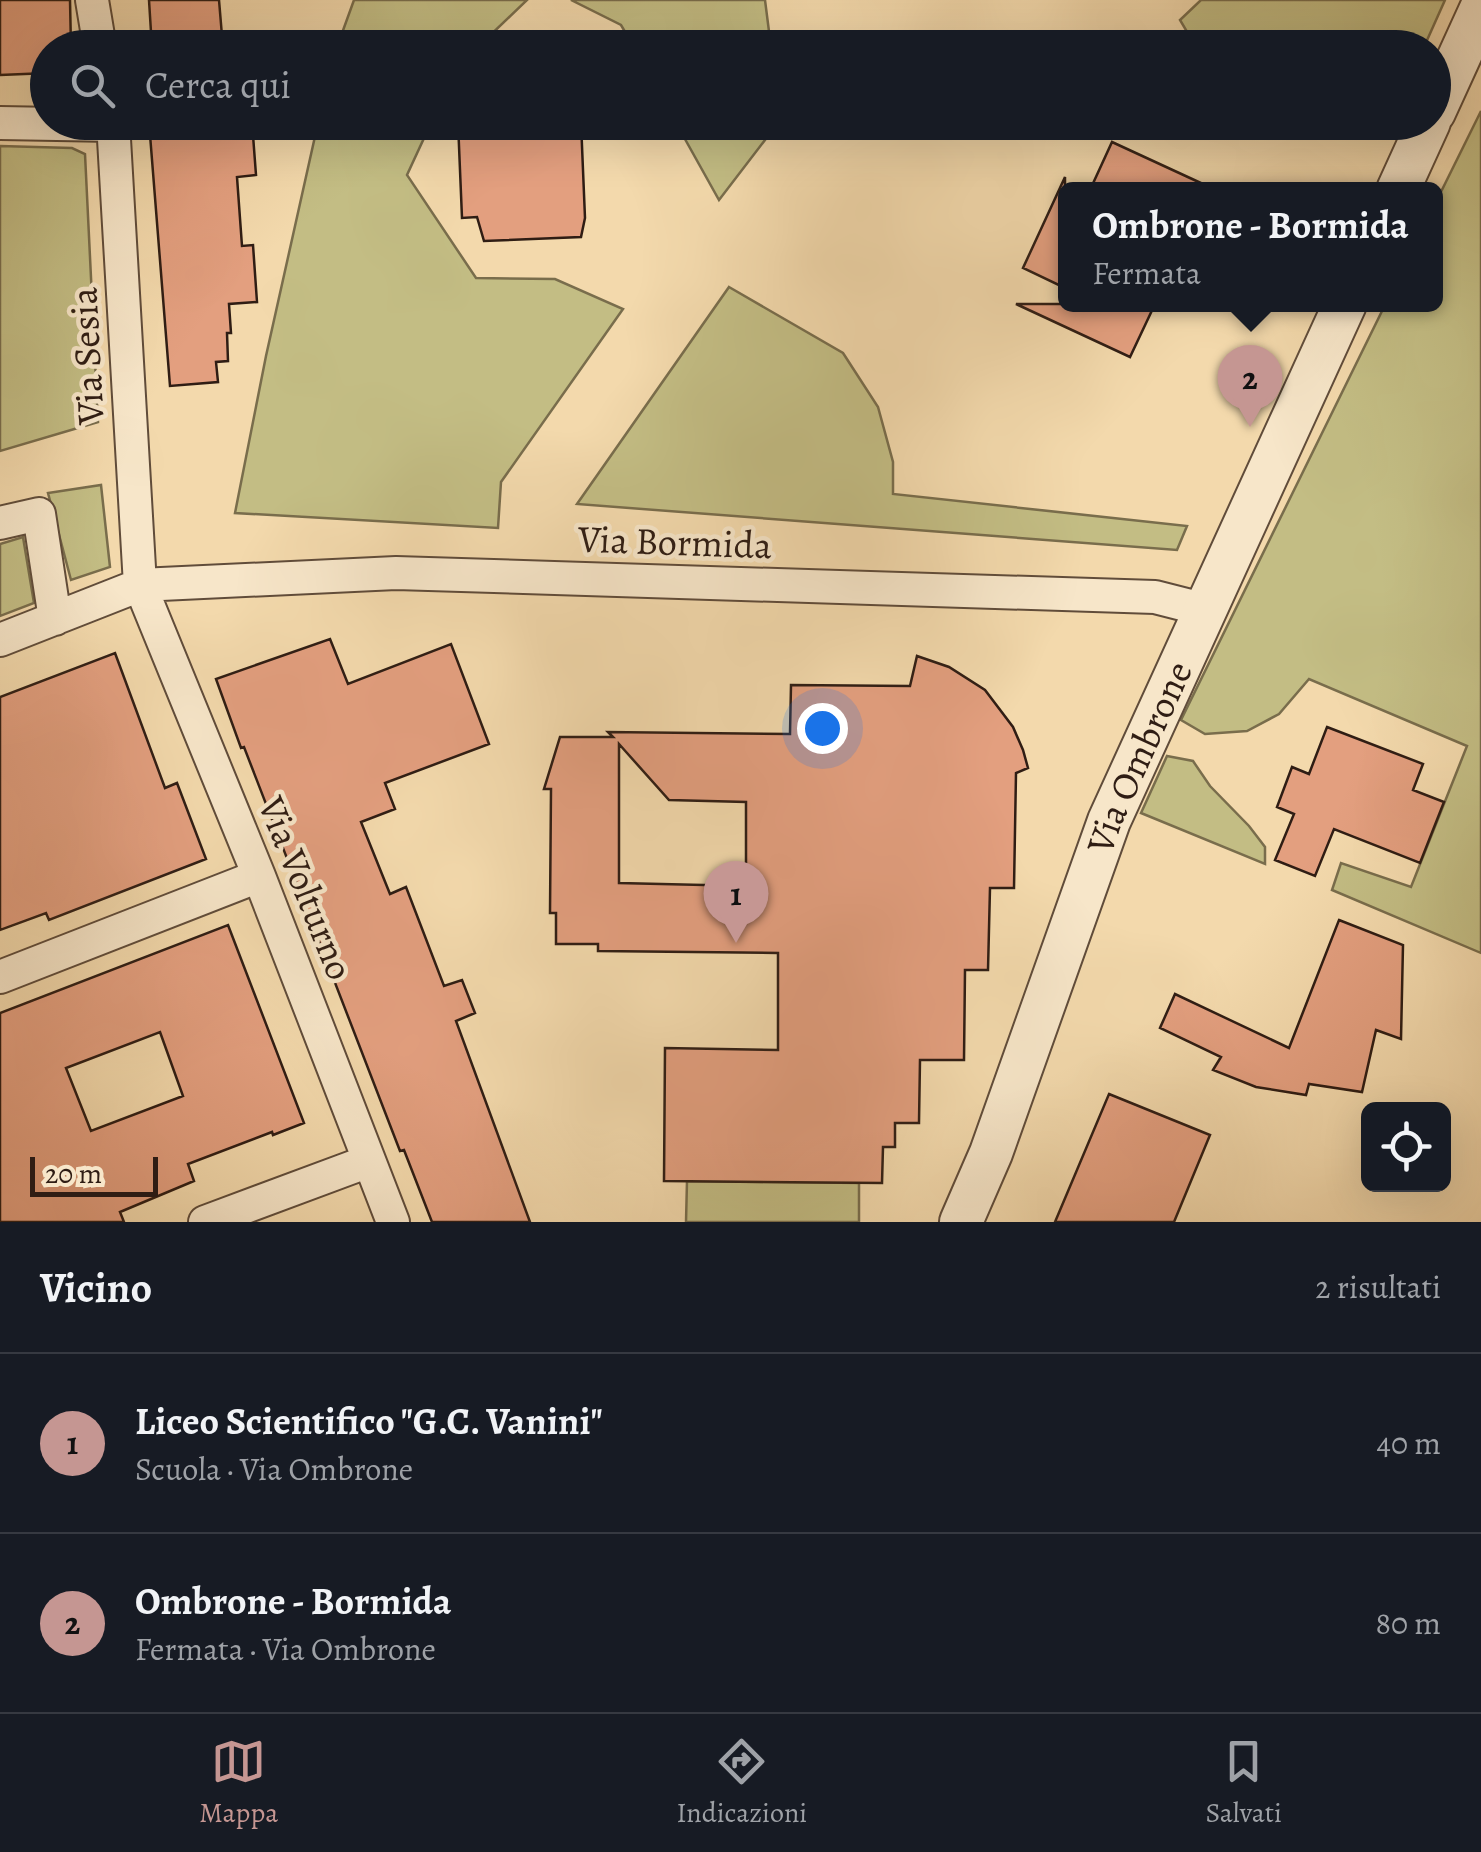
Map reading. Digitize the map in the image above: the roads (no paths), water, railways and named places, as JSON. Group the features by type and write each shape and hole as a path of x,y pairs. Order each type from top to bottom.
{"street":[{"path":"92,0 97,30"},
{"path":"1451,75 1481,9"},
{"path":"0,123 30,123"},
{"name":"Via Sesia","path":"115,140 140,586"},
{"path":"1402,182 1421,140"},
{"name":"Via Ombrone","path":"961,1222 991,1153 1108,821 1341,312"},
{"path":"0,523 39,514 55,619"},
{"name":"Via Bormida","path":"0,640 140,586 396,573 1155,597 1206,610"},
{"name":"Via Volturno","path":"140,586 259,876 392,1222"},
{"path":"0,977 259,876"},
{"path":"205,1222 369,1161"}],"place":[{"name":"Ombrone - Bormida","path":"1250,427"},
{"name":"Liceo Scientifico \"G.C. Vanini\"","path":"736,943"}]}
